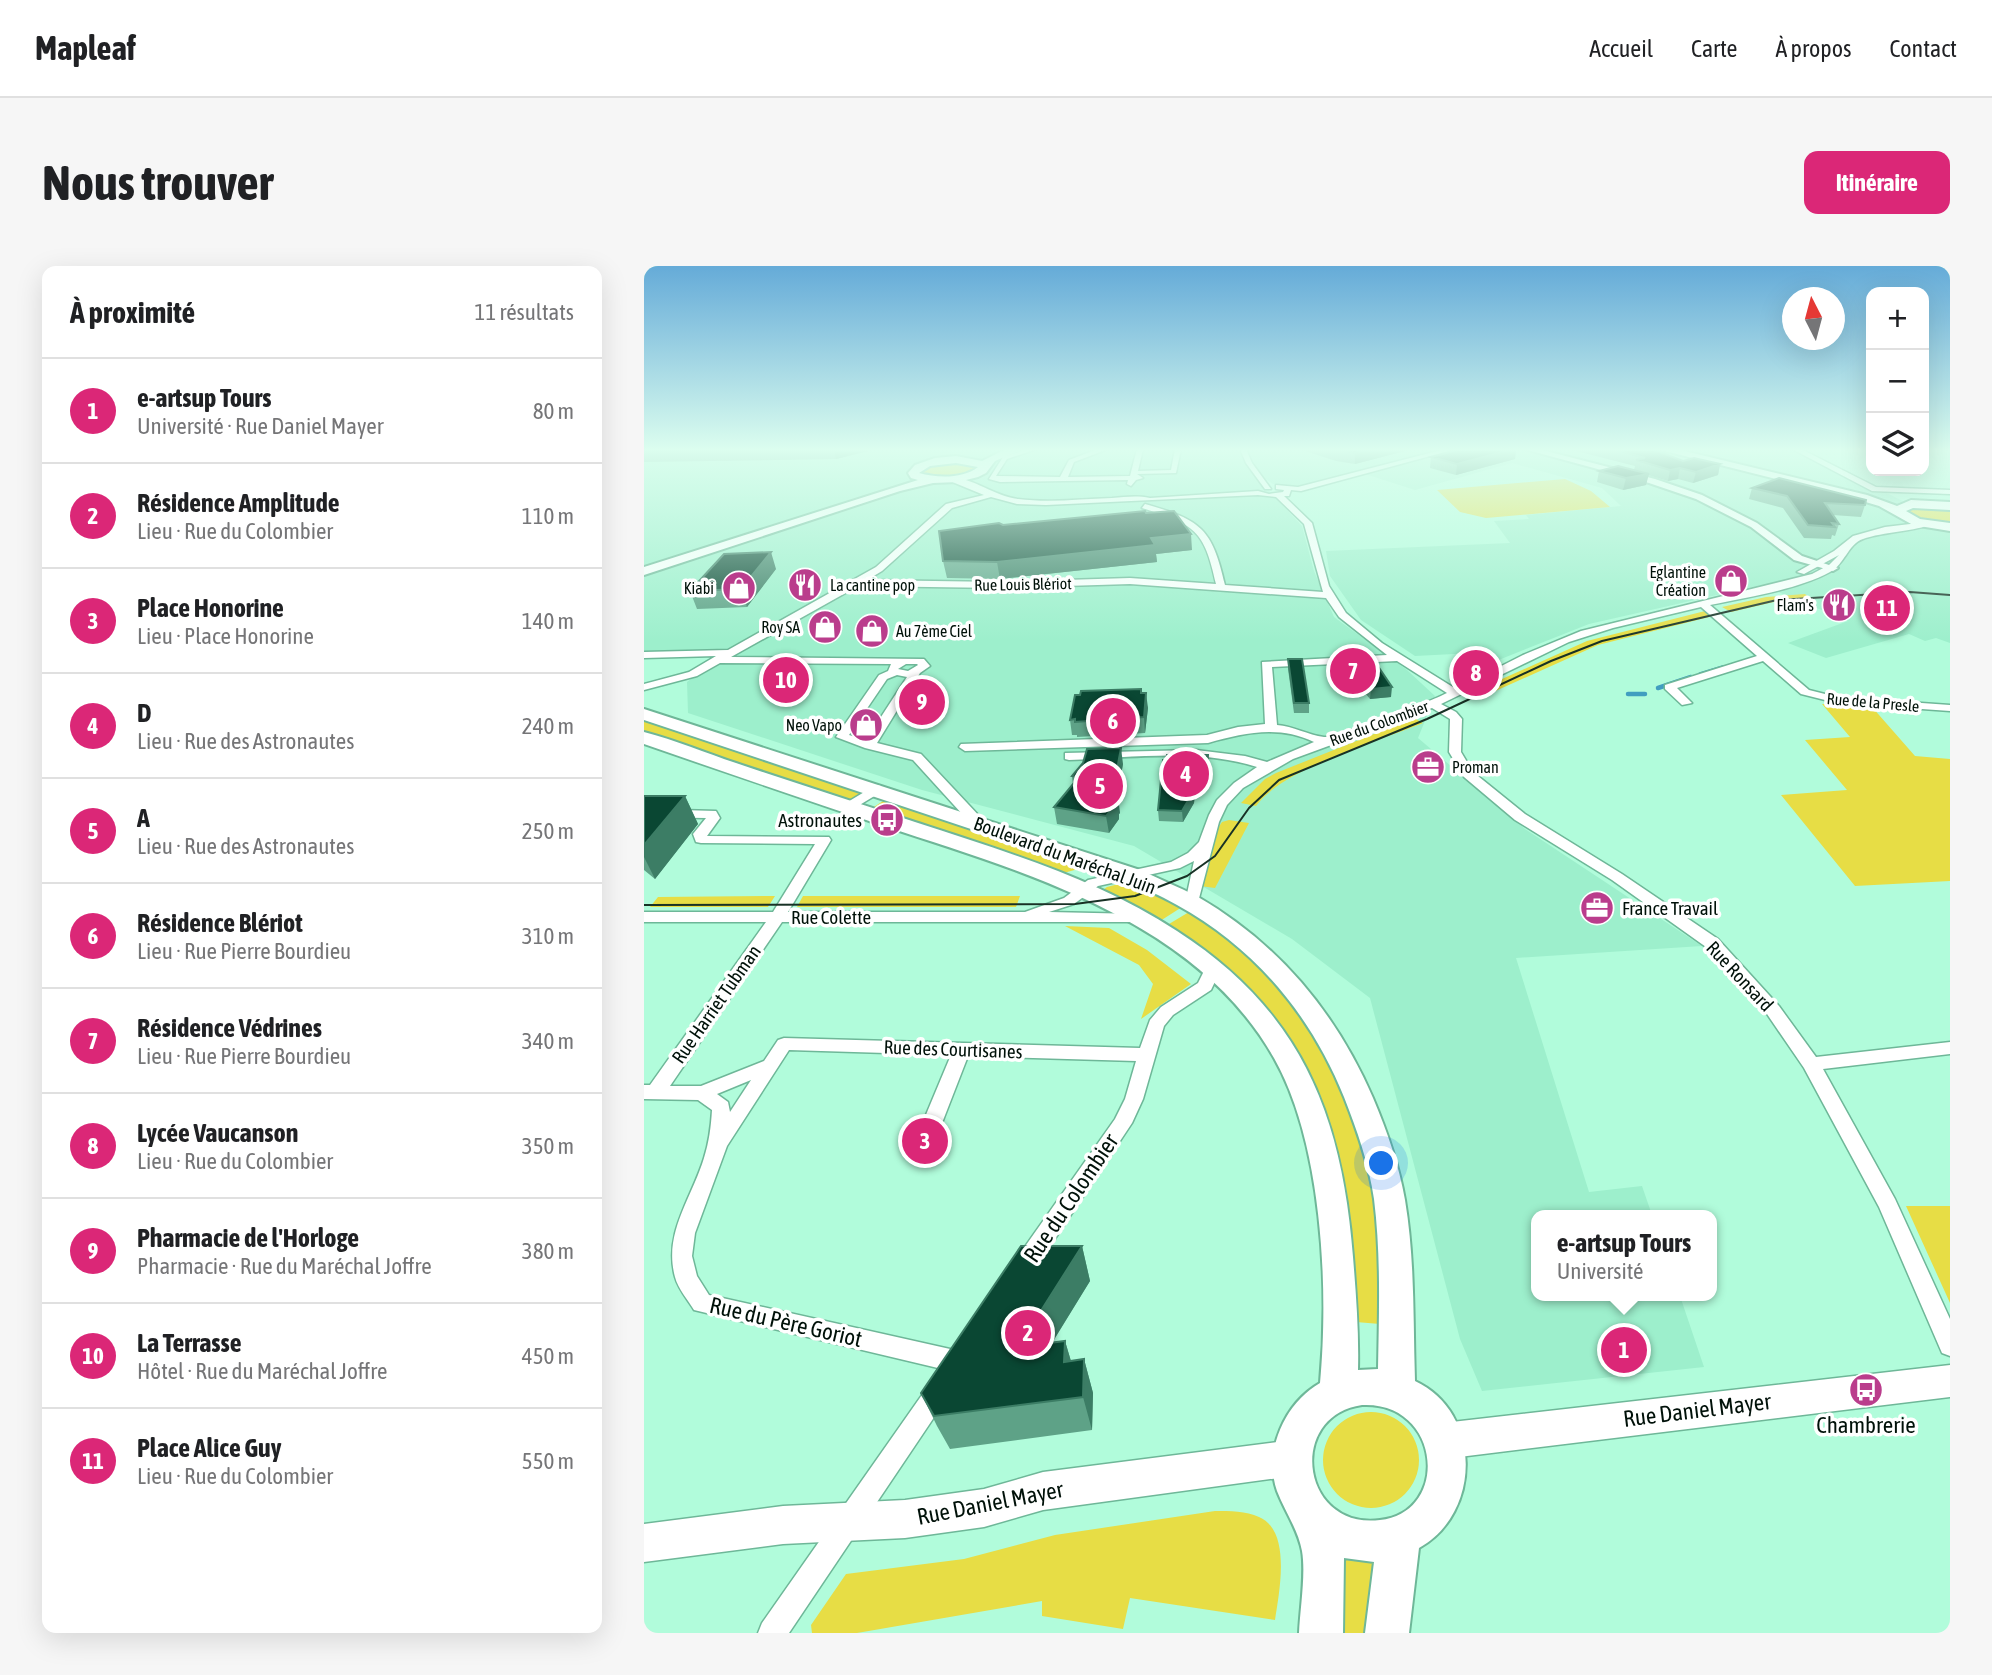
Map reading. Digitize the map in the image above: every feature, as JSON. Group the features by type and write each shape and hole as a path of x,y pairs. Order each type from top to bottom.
{"main road":[{"path":"644,569 814,513"},
{"path":"644,569 819,513"},
{"path":"1901,514 1927,524 1950,527"},
{"name":"Boulevard du Maréchal Juin","path":"644,714 1132,875 1192,904 1241,937 1273,964 1313,1010 1348,1069 1382,1161 1391,1210 1395,1269 1397,1391"},
{"name":"Boulevard du Maréchal Juin","path":"644,738 1010,861 1083,892 1157,929 1213,969 1249,1005 1281,1046 1301,1083 1319,1134 1334,1209 1340,1329 1338,1391"},
{"name":"Rue Daniel Mayer","path":"1443,1441 1950,1381"},
{"path":"1310,1510 1328,1528 1351,1539 1376,1543 1400,1538 1421,1527 1436,1509 1445,1488 1448,1464 1443,1441 1432,1420 1417,1403 1397,1391 1367,1385 1338,1391 1320,1401 1306,1417 1296,1436 1293,1458 1297,1485 1310,1510 1323,1553 1321,1633"},
{"name":"Rue Daniel Mayer","path":"644,1543 783,1525 905,1519 985,1508 1042,1491 1293,1458"},
{"path":"1387,1633 1392,1578 1400,1538"}],"street":[{"path":"856,583 879,569 941,513"},
{"path":"1171,513 1195,523 1213,553 1221,586"},
{"path":"1297,513 1308,523 1317,550 1321,578 1342,615 1399,658 1453,692"},
{"path":"1731,513 1754,524 1798,558 1836,566 1844,558 1849,544"},
{"name":"Rue du Colombier","path":"1885,529 1901,514"},
{"name":"Rue du Colombier","path":"1786,584 1856,538 1885,529 1927,524"},
{"name":"Rue du Colombier","path":"1192,904 1192,892 1205,844 1222,803 1242,782 1266,766 1432,704 1521,659 1588,632 1786,584 1836,566"},
{"name":"Rue Louis Blériot","path":"644,687 678,679 721,660 825,598 856,583 1000,585 1130,581 1330,595"},
{"name":"Rue de la Presle","path":"1704,604 1793,684 1818,697 1950,708"},
{"name":"Rue Louis Blériot","path":"644,655 733,653"},
{"path":"1686,703 1669,687 1764,657"},
{"path":"1271,728 1266,664 1399,658"},
{"path":"721,660 887,660 897,667 915,673 869,745"},
{"path":"897,667 883,677 842,737 917,757 978,823"},
{"name":"Rue Ronsard","path":"1432,704 1452,714 1455,719 1455,752 1468,774 1520,817 1617,877 1712,943 1773,1010 1811,1064 1888,1205 1950,1345"},
{"path":"965,747 1208,738 1233,730 1271,728 1299,730 1327,743"},
{"path":"1069,756 1202,754 1238,757 1266,766"},
{"path":"848,806 876,789"},
{"name":"Rue Harriet Tubman","path":"644,813 710,814 713,818 700,836 706,840 824,841 777,917 650,1092"},
{"path":"1132,875 1175,864 1192,856 1205,844"},
{"name":"Rue Colette","path":"1019,917 1069,901 1093,883 1132,875"},
{"name":"Rue Colette","path":"644,917 1134,917"},
{"name":"Rue du Colombier","path":"1019,1275 1123,1123 1134,1099 1156,1024 1167,1011 1205,986 1213,969"},
{"name":"Rue des Courtisanes","path":"716,1148 784,1044 1146,1055"},
{"path":"1811,1064 1950,1048"},
{"path":"925,1141 962,1049"},
{"name":"Rue des Courtisanes","path":"702,1093 772,1064"},
{"path":"650,1092 702,1093"},
{"name":"Rue du Père Goriot","path":"702,1093 721,1107 722,1122 716,1148 672,1237 671,1265 683,1288 702,1303 959,1362"},
{"path":"772,1633 974,1340"}],"shaded area":[{"path":"644,513 1290,513 1302,526 1314,571 1334,617 1407,670 1435,696 1418,738 1525,829 1702,946 1516,958 1589,1192 1642,1186 1650,1210 1531,1210 1531,1301 1682,1301 1704,1367 1482,1391 1460,1339 1370,998 1292,939 1134,846 922,790 688,713 687,682 724,654 644,656"},
{"path":"1463,513 1545,513 1486,518"},
{"path":"1908,513 1950,513 1950,525 1916,519"},
{"path":"1929,513 1950,516 1950,643 1936,638 1925,641 1909,634 1826,658 1788,643 1848,621 1761,585 1589,624 1496,661 1473,653 1415,656 1361,620 1330,576 1326,551 1510,543 1494,521 1529,519 1526,515"},
{"path":"1805,594 1811,599 1782,600 1731,612 1722,607 1766,597"},
{"path":"1705,611 1713,616 1598,645 1482,697 1473,692 1587,641"},
{"path":"1822,704 1872,707 1915,756 1950,759 1950,881 1855,886 1781,795 1847,790 1805,740 1850,737"},
{"path":"1414,718 1423,723 1309,768 1269,792 1256,806 1241,803 1265,779 1276,773"},
{"path":"644,719 864,792 849,802 644,733"},
{"path":"886,799 1089,866 1060,874 871,809"},
{"path":"1229,820 1249,823 1215,888 1200,886 1218,828 1222,822"},
{"path":"1126,882 1182,907 1157,923 1100,892 1107,887"},
{"path":"775,896 768,907 650,907 658,897"},
{"path":"803,896 1020,896 1016,907 797,907"},
{"path":"1189,912 1220,929 1290,996 1343,1083 1367,1148 1380,1240 1380,1324 1356,1322 1304,1067 1164,927"},
{"path":"1065,926 1109,928 1147,950 1191,984 1141,1019 1153,984 1139,965"},
{"path":"1906,1206 1950,1206 1950,1303"},
{"path":"1371,1412 1389,1416 1405,1426 1415,1442 1419,1460 1415,1478 1405,1494 1389,1504 1371,1508 1353,1504 1337,1494 1327,1478 1323,1460 1327,1442 1337,1426 1353,1416"},
{"path":"1215,1511 1243,1512 1259,1517 1269,1524 1276,1535 1281,1564 1275,1620 1130,1598 1123,1629 1042,1616 1042,1601 857,1633 812,1633 811,1625 846,1574 964,1559 1055,1535"},
{"path":"1340,1550 1378,1558 1370,1633 1338,1633"}],"building":[{"path":"1127,513 1175,513 1191,534 1151,538 1155,545 997,562 943,561 939,531 999,523 1003,525"},
{"path":"1799,513 1832,513 1839,524 1832,523 1835,527 1808,525"},
{"path":"771,552 741,589 690,591 724,554"},
{"path":"1288,659 1302,659 1309,703 1294,703"},
{"path":"1345,659 1373,659 1392,687 1371,689"},
{"path":"1141,689 1141,693 1146,693 1144,717 1075,722 1075,719 1070,720 1075,695 1080,695 1081,691"},
{"path":"1121,748 1116,775 1100,794 1118,797 1106,816 1054,807 1079,777 1072,776 1083,763 1087,749"},
{"path":"1167,755 1208,755 1207,770 1195,773 1193,792 1182,811 1158,810 1163,760 1166,760"},
{"path":"644,796 685,796 644,845"},
{"path":"1021,1246 1082,1246 1018,1347 1065,1341 1064,1362 1084,1359 1083,1397 934,1416 921,1393"}],"waterway":[{"path":"1700,674 1723,667"},
{"path":"1658,688 1691,677"},
{"path":"1628,694 1645,694"}],"tram line":[{"path":"644,905 1075,904 1135,896 1187,876 1215,856 1249,808 1279,780 1427,719 1551,661 1602,641 1777,600 1910,592 1950,595"}],"place":[{"name":"Eglantine Création","path":"1731,581"},
{"name":"La cantine pop","path":"805,585"},
{"name":"Kiabi","path":"739,588"},
{"name":"Flam's","path":"1839,605"},
{"name":"Place Alice Guy","path":"1887,608"},
{"name":"Roy SA","path":"825,627"},
{"name":"Au 7ème Ciel","path":"872,631"},
{"name":"Résidence Védrines","path":"1353,671"},
{"name":"Lycée Vaucanson","path":"1476,673"},
{"name":"La Terrasse","path":"786,680"},
{"name":"Pharmacie de l'Horloge","path":"922,702"},
{"name":"Résidence Blériot","path":"1113,721"},
{"name":"Neo Vapo","path":"866,725"},
{"name":"Proman","path":"1428,767"},
{"name":"D","path":"1186,774"},
{"name":"A","path":"1100,786"},
{"name":"Astronautes","path":"887,820"},
{"name":"France Travail","path":"1597,908"},
{"name":"Place Honorine","path":"925,1141"},
{"name":"Résidence Amplitude","path":"1028,1333"},
{"name":"e-artsup Tours","path":"1624,1350"},
{"name":"Chambrerie","path":"1866,1390"}]}
